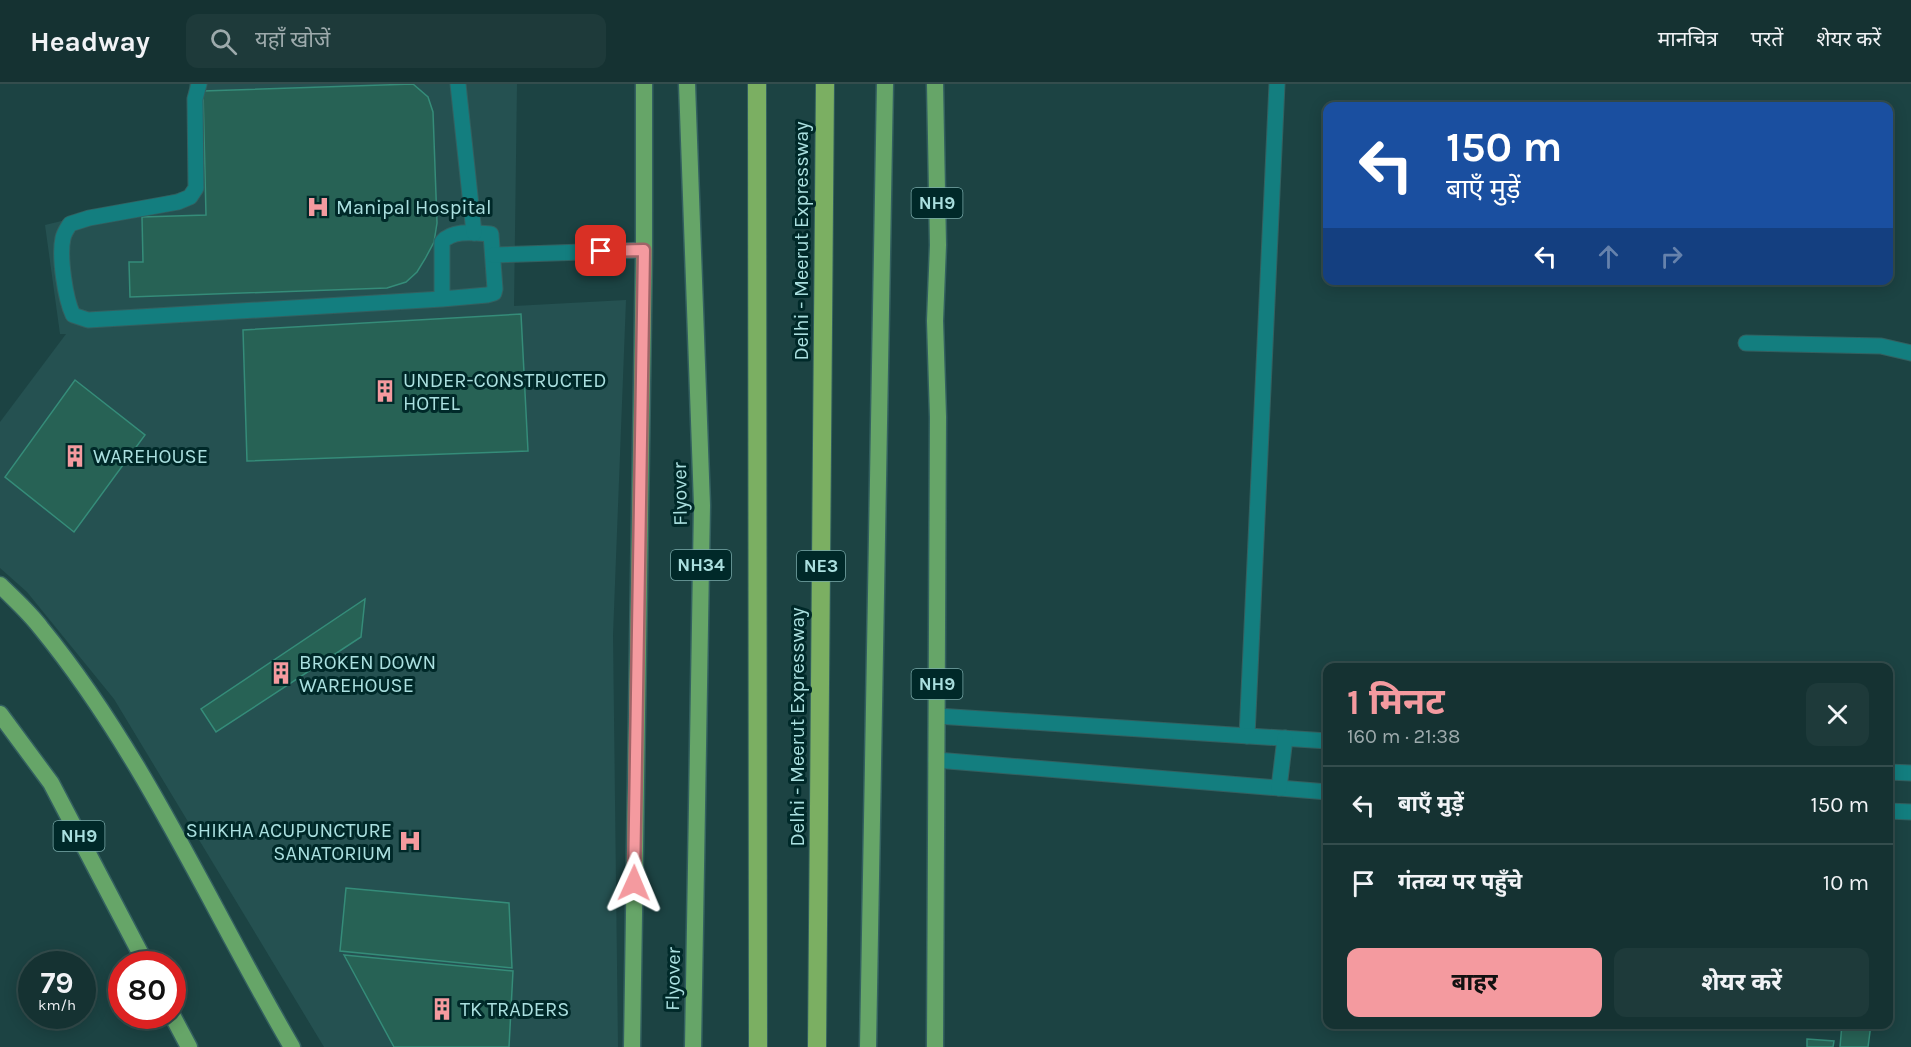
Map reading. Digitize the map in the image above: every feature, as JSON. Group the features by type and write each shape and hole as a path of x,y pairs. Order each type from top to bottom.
{"highway":[{"path":"632,1047 644,250 644,84"},
{"name":"Flyover","path":"687,84 702,505 693,1047"},
{"name":"Delhi - Meerut Expressway","path":"757,84 758,1047"},
{"name":"Delhi - Meerut Expressway","path":"817,1047 825,84"},
{"path":"868,1047 885,84"},
{"name":"NH9","path":"935,84 938,245 934,321 938,417 935,1047"},
{"path":"0,585 40,626 103,714 145,780 288,1042"},
{"name":"NH9","path":"0,714 51,783 139,951"},
{"path":"179,1029 189,1047"}],"street":[{"path":"199,84 195,99 196,188 190,197 178,202 89,218 70,225 63,236 62,255 69,307 73,315 88,320 442,299 487,295 494,293 491,234 451,235 442,242 442,299"},
{"path":"458,84 474,233"},
{"path":"1247,736 1277,84"},
{"path":"493,255 644,250"},
{"path":"1746,343 1881,346 1911,353"},
{"path":"937,716 1323,741"},
{"path":"1279,788 1285,738"},
{"path":"936,760 1323,792"},
{"path":"1893,772 1911,773"},
{"path":"1893,811 1911,812"}],"shaded area":[{"path":"189,84 517,84 514,306 626,300 613,635 618,1047 324,1047 114,699 27,592 0,568 0,422 66,334 60,334 45,225 198,188"}],"building":[{"path":"413,84 428,97 433,112 437,223 434,242 417,272 406,282 387,288 130,297 129,262 143,262 142,217 206,215 203,91"},
{"name":"UNDER-CONSTRUCTED HOTEL","path":"521,314 528,451 247,461 243,330"},
{"name":"WAREHOUSE","path":"75,380 145,435 74,532 5,477"},
{"name":"BROKEN DOWN WAREHOUSE","path":"365,599 361,637 216,732 201,709"},
{"path":"346,888 509,903 512,968 340,951"},
{"name":"TK TRADERS","path":"344,955 513,971 509,1047 394,1047"},
{"path":"1842,1029 1870,1029 1868,1047 1840,1047"},
{"path":"1807,1039 1834,1041 1833,1047 1807,1047"}],"place":[{"name":"Manipal Hospital","path":"318,207"},
{"name":"UNDER-CONSTRUCTED HOTEL","path":"385,391"},
{"name":"WAREHOUSE","path":"75,456"},
{"name":"BROKEN DOWN WAREHOUSE","path":"281,673"},
{"name":"SHIKHA ACUPUNCTURE SANATORIUM","path":"410,841"},
{"name":"TK TRADERS","path":"442,1009"}],"route":[{"path":"601,251 644,250 634,883"}]}
